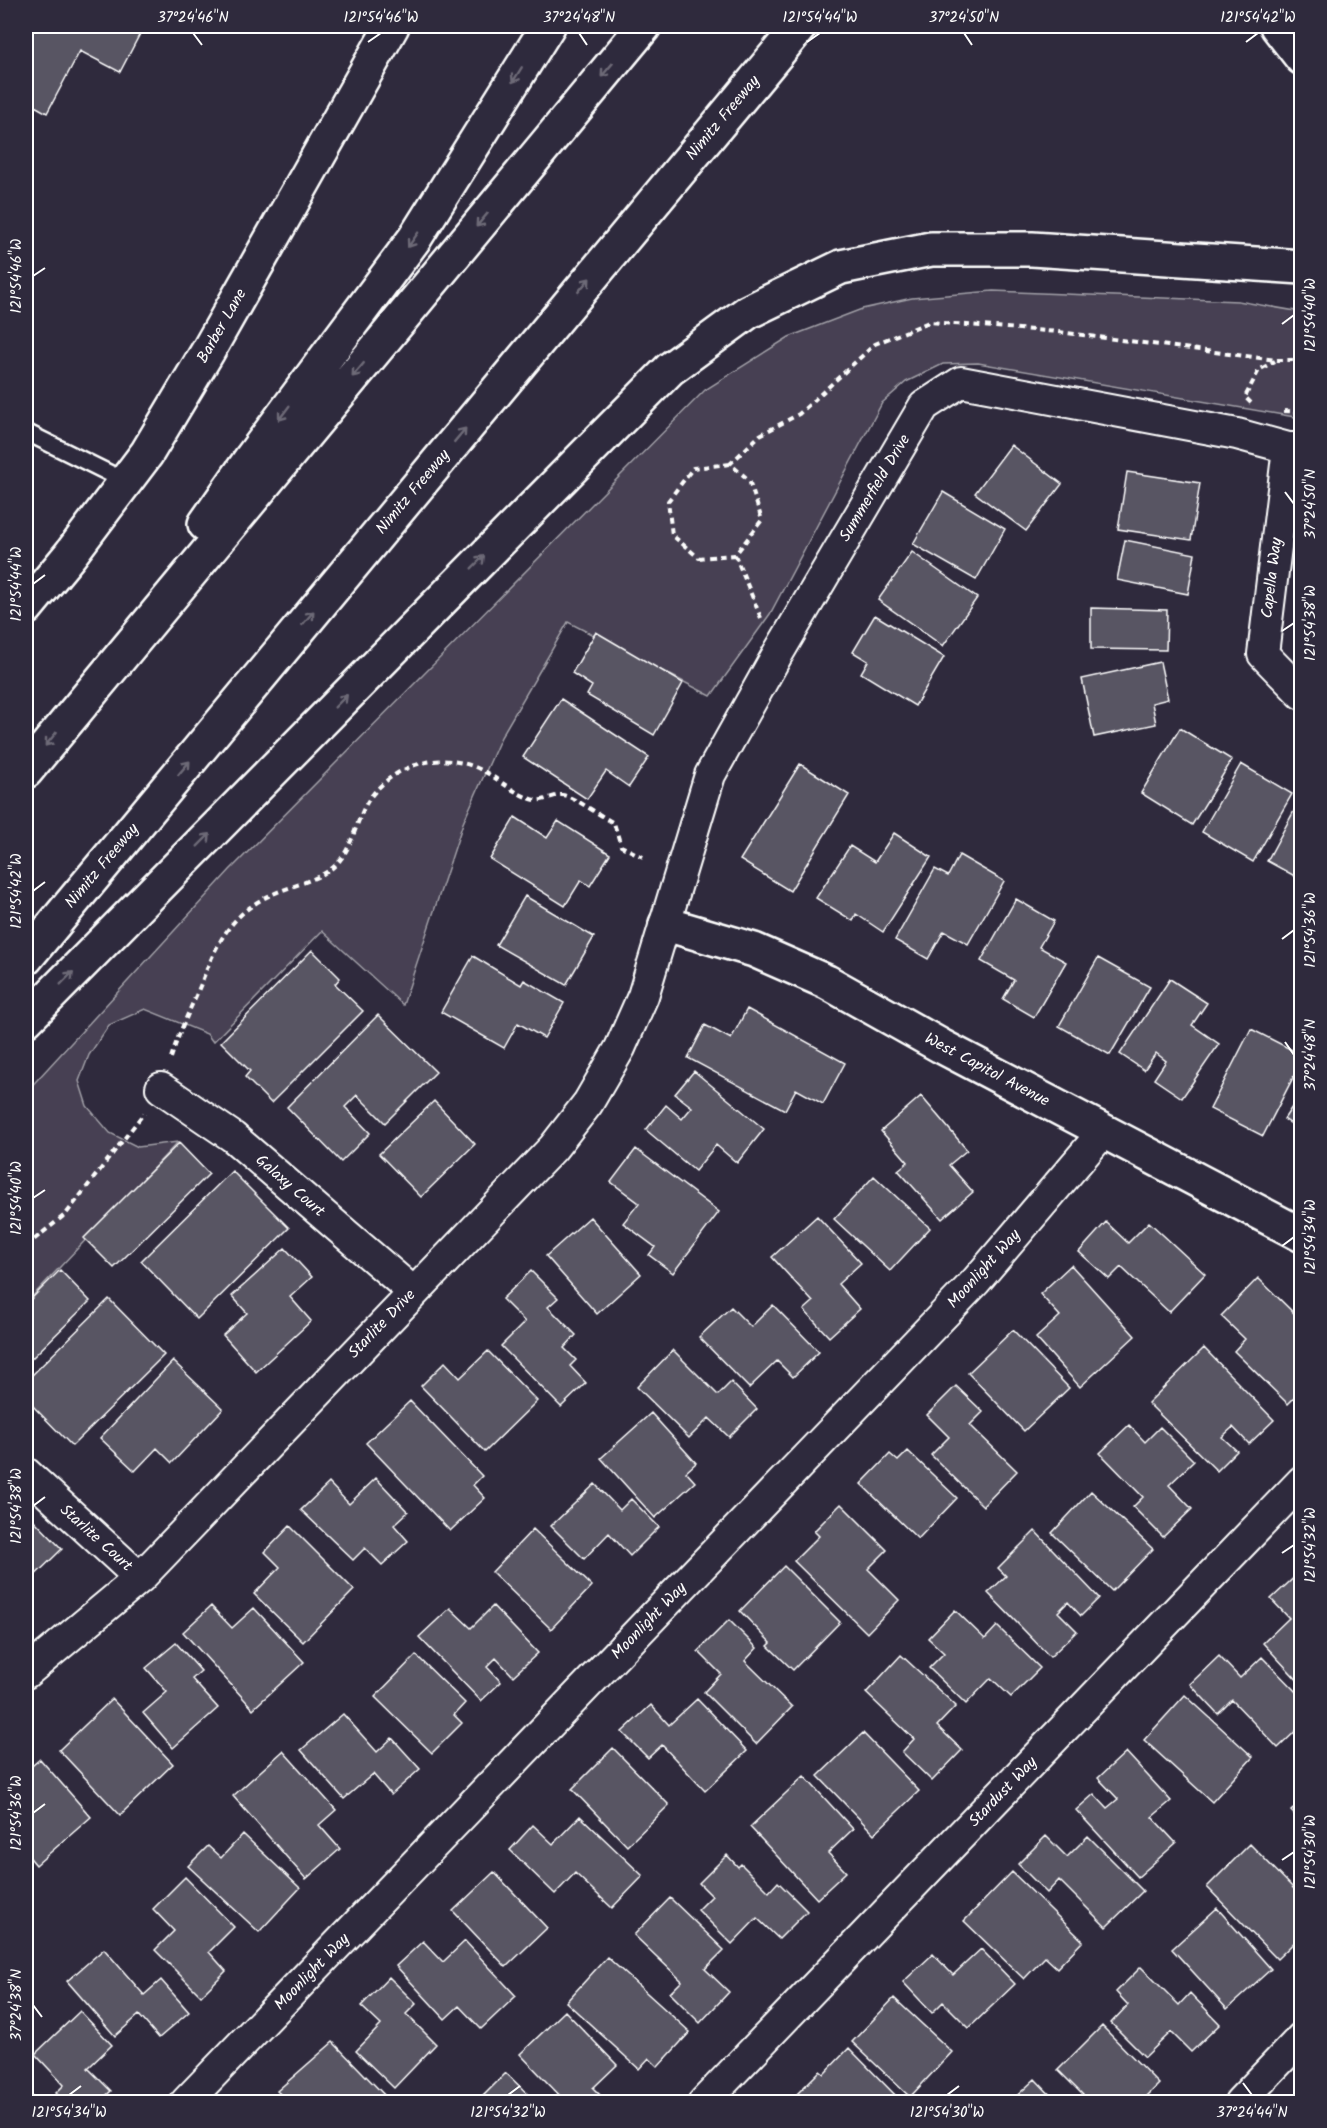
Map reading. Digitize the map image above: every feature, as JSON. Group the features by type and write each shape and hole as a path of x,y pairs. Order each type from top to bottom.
{"main road":[{"name":"Barber Lane","path":"26,608 147,453 208,351 392,26"},
{"path":"77,708 252,457 415,238 548,26"},
{"path":"26,771 644,26"},
{"name":"Nimitz Freeway","path":"26,958 800,26"},
{"path":"1277,26 1302,58"},
{"path":"26,1020 670,369 748,312 841,267 931,249 1032,249 1302,267"},
{"name":"West Capitol Avenue","path":"666,924 754,950 827,982 1103,1132 1302,1236"}],"street":[{"name":"Summerfield Drive","path":"666,924 710,775 777,655 924,406 961,382 1237,434 1295,448"},
{"name":"Capella Way","path":"1295,448 1263,654 1302,694"},
{"name":"Starlite Drive","path":"26,1673 140,1578 553,1148 588,1103 620,1048 643,996 666,924"},
{"name":"Galaxy Court","path":"161,1088 233,1137 413,1292"},
{"name":"Moonlight Way","path":"186,2103 976,1281 1103,1132"},
{"name":"Starlite Court","path":"26,1473 140,1578"},
{"name":"Stardust Way","path":"704,2103 1302,1481"},
{"path":"1240,2103 1302,2037"}],"lane":[{"path":"26,432 126,482"}],"path":[{"path":"1260,406 1250,403 1245,398 1258,370 1276,360"},
{"path":"1278,410 1302,412"},
{"path":"730,464 693,468 668,501 672,535 699,558 735,555"},
{"path":"26,1246 66,1214 122,1144 161,1088 184,1017 215,947 227,929 242,913 261,900 319,877 334,867 350,843 371,795 388,778 424,761 447,760 475,766 536,800 563,795 614,823 621,846 643,857"}],"shaded area":[{"path":"993,291 1238,301 1301,312 1301,418 978,363 943,364 906,382 882,403 770,614 711,696 568,622 501,737 463,823 403,1005 322,931 213,1042 207,1034 145,1009 109,1025 89,1055 79,1081 87,1106 110,1133 138,1147 178,1142 26,1303 26,1092 230,870 705,390 789,337 862,309 912,298"}],"building":[{"path":"26,26 144,26 120,72 80,51 47,113 26,101"},
{"path":"1011,445 1062,484 1026,531 975,493"},
{"path":"1127,472 1200,483 1191,540 1118,529"},
{"path":"943,492 1005,529 976,580 913,544"},
{"path":"1125,540 1195,554 1188,594 1117,580"},
{"path":"912,552 977,598 943,646 878,600"},
{"path":"1091,608 1167,610 1166,650 1091,649"},
{"path":"875,615 944,657 915,706 861,673 868,661 853,652"},
{"path":"596,632 683,683 654,735 587,695 592,686 572,673"},
{"path":"1160,662 1168,699 1152,703 1156,724 1094,737 1082,679"},
{"path":"561,699 649,757 629,787 606,771 587,799 523,757"},
{"path":"1180,728 1232,760 1192,825 1141,793"},
{"path":"800,764 849,795 790,891 740,860"},
{"path":"1241,764 1292,794 1253,862 1202,832"},
{"path":"1302,798 1302,880 1267,861"},
{"path":"515,817 547,838 558,821 610,854 590,886 581,880 565,906 490,859"},
{"path":"894,833 931,857 883,932 856,914 853,921 816,898 850,846 875,862"},
{"path":"959,855 1004,881 968,944 944,931 928,959 895,940 935,869 948,876"},
{"path":"525,896 594,937 566,985 496,945"},
{"path":"1016,899 1054,921 1039,947 1066,962 1034,1017 1003,999 1014,980 981,961"},
{"path":"312,950 340,978 335,984 363,1011 271,1103 245,1077 250,1071 221,1042"},
{"path":"473,956 521,985 524,980 564,1003 544,1038 518,1023 504,1048 441,1012"},
{"path":"1098,958 1150,987 1110,1055 1059,1026"},
{"path":"1170,979 1207,1003 1192,1025 1219,1044 1182,1098 1154,1079 1166,1061 1156,1053 1144,1070 1120,1054"},
{"path":"747,1009 845,1063 823,1104 796,1089 785,1110 688,1058 705,1025 731,1039"},
{"path":"378,1015 436,1072 385,1123 357,1095 345,1107 370,1133 341,1162 287,1107"},
{"path":"1251,1029 1302,1055 1302,1060 1263,1136 1210,1109"},
{"path":"694,1071 764,1129 737,1163 716,1145 695,1171 646,1130 666,1105 682,1119 692,1107 675,1094"},
{"path":"1302,1092 1302,1131 1284,1119"},
{"path":"921,1096 967,1150 949,1165 973,1192 942,1219 898,1170 908,1162 881,1131"},
{"path":"434,1101 475,1144 421,1197 379,1154"},
{"path":"179,1143 209,1174 114,1268 84,1238"},
{"path":"636,1149 719,1212 673,1273 649,1255 655,1247 623,1223 639,1203 611,1182"},
{"path":"232,1171 289,1228 197,1319 141,1261"},
{"path":"874,1176 930,1228 890,1271 834,1219"},
{"path":"817,1216 861,1263 838,1284 860,1309 829,1337 804,1310 813,1302 772,1257"},
{"path":"590,1217 641,1274 597,1314 546,1256"},
{"path":"1106,1222 1128,1243 1149,1222 1205,1274 1169,1312 1121,1267 1109,1279 1079,1252"},
{"path":"285,1248 312,1277 290,1297 311,1321 256,1372 223,1335 247,1313 232,1296"},
{"path":"1071,1265 1135,1336 1080,1387 1036,1338 1060,1316 1040,1294"},
{"path":"60,1270 90,1301 26,1364 26,1304"},
{"path":"531,1271 558,1298 548,1307 576,1335 564,1348 576,1360 570,1366 586,1383 561,1407 501,1346 525,1322 502,1299"},
{"path":"1258,1278 1302,1321 1302,1353 1299,1356 1302,1358 1302,1390 1288,1404 1234,1351 1245,1339 1221,1316"},
{"path":"109,1299 164,1355 72,1446 26,1399 26,1381"},
{"path":"773,1305 819,1352 793,1377 777,1361 749,1388 699,1337 731,1307 751,1327"},
{"path":"1013,1330 1069,1388 1024,1431 968,1373"},
{"path":"1204,1348 1274,1420 1249,1444 1233,1427 1222,1437 1237,1451 1217,1471 1148,1403"},
{"path":"673,1350 718,1395 731,1382 757,1409 729,1437 709,1418 689,1438 637,1387"},
{"path":"488,1351 537,1401 485,1452 421,1386 445,1362 460,1378"},
{"path":"173,1361 223,1409 172,1463 157,1448 135,1471 100,1438"},
{"path":"956,1386 983,1412 970,1425 1017,1471 983,1506 931,1455 949,1437 927,1415"},
{"path":"410,1401 482,1476 473,1485 485,1498 450,1531 366,1443"},
{"path":"651,1413 696,1463 686,1472 695,1482 655,1518 601,1458"},
{"path":"1129,1425 1145,1442 1160,1427 1194,1461 1169,1485 1192,1509 1163,1537 1133,1507 1143,1497 1100,1453"},
{"path":"908,1451 957,1498 918,1539 861,1484 890,1454 898,1461"},
{"path":"376,1478 408,1512 394,1525 408,1541 382,1565 365,1548 353,1560 301,1510 329,1483 349,1504"},
{"path":"595,1484 620,1510 631,1499 659,1527 630,1556 609,1533 584,1559 551,1526"},
{"path":"1091,1491 1153,1549 1112,1591 1052,1533"},
{"path":"841,1504 887,1550 868,1569 899,1600 867,1633 794,1561 819,1536 814,1531"},
{"path":"26,1512 62,1549 26,1584"},
{"path":"290,1526 354,1590 303,1642 254,1594 280,1567 265,1552"},
{"path":"533,1529 592,1586 551,1629 492,1572"},
{"path":"1035,1531 1099,1598 1081,1616 1068,1602 1058,1612 1077,1631 1050,1657 988,1593 1006,1576 998,1568"},
{"path":"784,1566 840,1622 793,1670 768,1646 771,1643 740,1611"},
{"path":"1300,1572 1302,1574 1302,1685 1263,1643 1289,1618 1271,1599"},
{"path":"211,1606 232,1628 254,1608 304,1662 253,1709 183,1632"},
{"path":"493,1606 538,1653 513,1676 496,1658 487,1667 501,1682 481,1701 419,1637 450,1608 471,1628"},
{"path":"955,1610 985,1639 997,1626 1040,1668 1011,1697 991,1678 966,1704 929,1668 944,1653 928,1638"},
{"path":"729,1620 757,1648 745,1661 792,1707 756,1744 704,1692 721,1674 698,1651"},
{"path":"176,1643 201,1671 192,1679 218,1708 173,1748 143,1713 167,1692 146,1668"},
{"path":"416,1655 465,1703 454,1715 462,1723 432,1753 375,1697"},
{"path":"901,1655 956,1706 937,1726 962,1750 932,1781 902,1752 914,1739 866,1693"},
{"path":"1219,1656 1240,1678 1262,1657 1302,1698 1302,1725 1278,1748 1232,1700 1218,1714 1190,1684"},
{"path":"1185,1695 1253,1757 1212,1802 1144,1740"},
{"path":"112,1699 173,1764 120,1815 59,1750"},
{"path":"697,1699 747,1751 705,1791 662,1745 648,1758 622,1732 651,1705 669,1725"},
{"path":"343,1714 377,1752 392,1738 420,1769 391,1795 373,1774 344,1799 301,1750"},
{"path":"863,1733 919,1791 874,1834 818,1776"},
{"path":"613,1748 669,1805 627,1846 572,1789"},
{"path":"283,1751 336,1810 319,1825 340,1849 306,1879 233,1796"},
{"path":"1126,1752 1171,1801 1152,1817 1176,1843 1138,1877 1076,1810 1094,1794 1107,1808 1118,1799 1098,1778"},
{"path":"40,1759 91,1817 36,1865 26,1853 26,1816 31,1812 26,1806 26,1771"},
{"path":"804,1776 853,1829 828,1853 846,1872 817,1899 750,1827"},
{"path":"1302,1801 1302,1822 1291,1811"},
{"path":"580,1816 643,1876 612,1908 575,1873 555,1894 510,1850 533,1825 553,1844"},
{"path":"243,1834 300,1888 259,1932 188,1866 208,1846 221,1858"},
{"path":"1046,1836 1067,1857 1088,1836 1143,1891 1106,1927 1059,1880 1047,1893 1018,1864"},
{"path":"1250,1844 1302,1897 1302,1935 1277,1959 1207,1887"},
{"path":"1302,1844 1302,1859 1294,1851"},
{"path":"727,1855 738,1867 741,1864 769,1892 778,1882 807,1911 779,1939 757,1918 732,1944 698,1910 712,1896 699,1883"},
{"path":"494,1872 547,1928 506,1967 453,1911"},
{"path":"1012,1872 1083,1941 1057,1968 1045,1957 1024,1979 964,1921"},
{"path":"185,1877 234,1927 209,1952 226,1971 201,1996 155,1950 174,1931 153,1909"},
{"path":"670,1898 724,1950 705,1969 729,1992 700,2023 670,1993 682,1981 634,1935"},
{"path":"1217,1908 1271,1969 1227,2009 1172,1949"},
{"path":"423,1941 443,1962 465,1941 516,1996 481,2029 459,2006 445,2019 396,1966"},
{"path":"104,1949 144,1995 161,1980 189,2012 159,2038 139,2015 115,2036 67,1981"},
{"path":"981,1949 1015,1984 969,2028 943,2002 932,2013 903,1982 933,1954 953,1975"},
{"path":"607,1957 690,2032 658,2067 649,2058 639,2069 566,2002"},
{"path":"1141,1967 1179,2005 1190,1993 1220,2024 1191,2052 1171,2032 1145,2057 1111,2023 1128,2005 1116,1992"},
{"path":"389,1977 416,2004 406,2014 436,2044 394,2088 356,2051 381,2025 361,2006"},
{"path":"894,1998 952,2052 910,2097 852,2042"},
{"path":"80,2011 112,2045 88,2068 111,2091 99,2102 65,2102 56,2093 64,2085 35,2054"},
{"path":"565,2011 617,2065 593,2088 607,2102 566,2102 520,2054"},
{"path":"1102,2026 1159,2084 1141,2102 1090,2102 1058,2070"},
{"path":"333,2042 391,2102 289,2102 277,2091"},
{"path":"849,2048 902,2102 790,2101 820,2071 824,2074"},
{"path":"506,2073 536,2102 477,2102"},
{"path":"1035,2079 1057,2102 1010,2102"},
{"path":"26,2090 37,2102 26,2102"}]}
